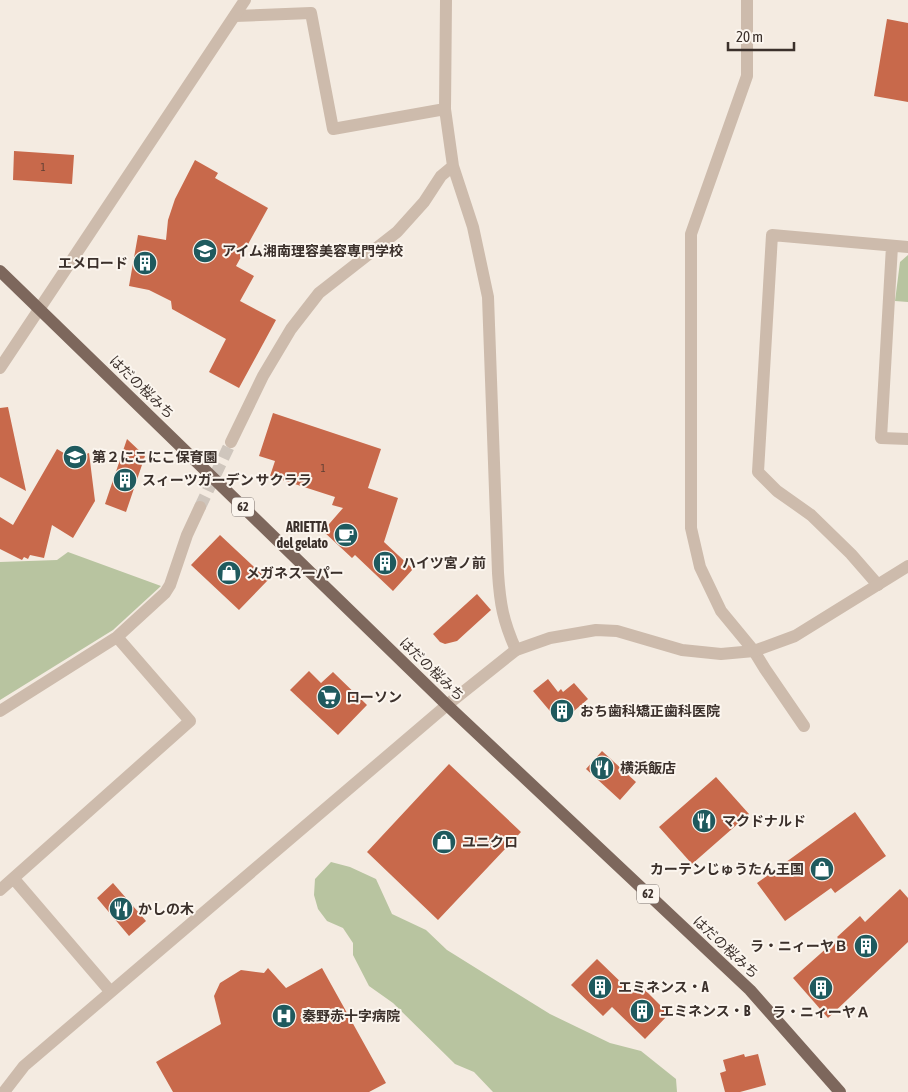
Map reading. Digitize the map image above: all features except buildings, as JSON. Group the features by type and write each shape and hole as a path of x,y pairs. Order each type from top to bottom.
{"main road":[{"name":"はだの桜みち","path":"0,271 447,704 750,990 840,1092"}],"street":[{"path":"0,368 245,0"},
{"path":"446,0 445,109 453,166 474,227 488,297 500,605 506,629 516,650"},
{"path":"747,0 747,76 691,234 691,528 700,567 721,611 754,651 804,726"},
{"path":"235,16 311,13 333,129 445,109"},
{"path":"231,442 263,376 290,329 320,293 397,232 424,202 441,176 453,166"},
{"path":"878,585 852,554 811,515 777,492 758,472 772,235 908,247"},
{"path":"892,246 881,438 908,439"},
{"path":"0,711 116,638 165,593 170,585 187,534 200,507"},
{"path":"4,1092 24,1066 447,704 516,650 550,638 596,630 617,631 682,650 721,654 754,651 794,636 908,566"},
{"path":"0,890 190,721 116,638"},
{"path":"14,879 110,992"}],"green space":[{"path":"908,255 908,302 895,301 900,262"},
{"path":"68,552 161,586 113,630 0,700 0,562 57,560"},
{"path":"331,862 350,867 376,879 392,914 426,930 447,950 550,1014 610,1043 641,1051 676,1079 677,1092 493,1092 474,1072 455,1064 393,1003 369,986 353,955 353,943 343,928 327,921 318,909 314,895 315,879"}],"tunnel":[{"path":"200,507 231,442"}],"place":[{"name":"アイム湘南理容美容専門学校","path":"205,251"},
{"name":"エメロード","path":"145,263"},
{"name":"第２にこにこ保育園","path":"75,457"},
{"name":"スィーツガーデン サクララ","path":"125,480"},
{"name":"ARIETTA del gelato","path":"346,535"},
{"name":"ハイツ宮ノ前","path":"385,563"},
{"name":"メガネスーパー","path":"229,573"},
{"name":"ローソン","path":"329,697"},
{"name":"おち歯科矯正歯科医院","path":"562,711"},
{"name":"横浜飯店","path":"602,768"},
{"name":"マクドナルド","path":"704,821"},
{"name":"ユニクロ","path":"444,842"},
{"name":"カーテンじゅうたん王国","path":"822,869"},
{"name":"かしの木","path":"121,909"},
{"name":"ラ・ニィーヤＢ","path":"866,946"},
{"name":"エミネンス・A","path":"600,987"},
{"name":"ラ・ニィーヤＡ","path":"821,988"},
{"name":"エミネンス・B","path":"642,1011"},
{"name":"秦野赤十字病院","path":"284,1016"}]}
